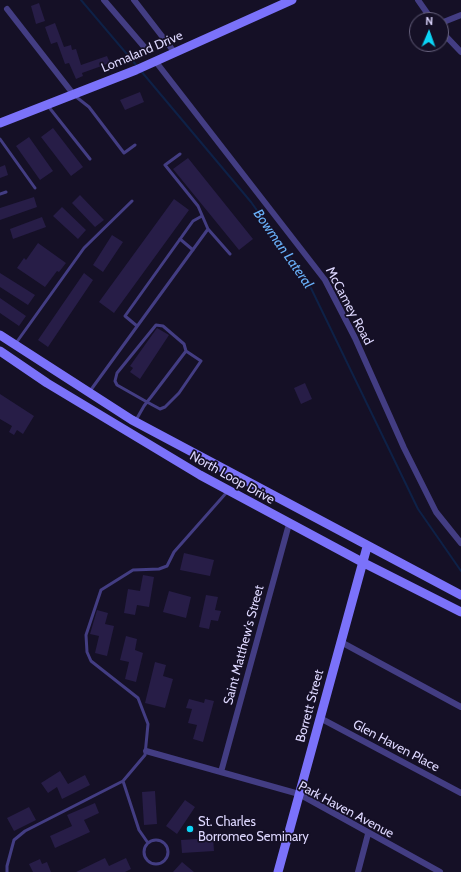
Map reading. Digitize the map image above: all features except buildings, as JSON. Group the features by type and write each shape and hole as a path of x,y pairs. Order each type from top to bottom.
{"main road":[{"name":"Lomaland Drive","path":"0,123 136,70 292,0"},
{"name":"North Loop Drive","path":"0,335 14,346 135,421 461,595"},
{"name":"North Loop Drive","path":"0,351 47,383 180,463 288,524 461,612"},
{"path":"180,463 189,451"},
{"name":"Borrett Street","path":"278,872 367,546"}],"street":[{"path":"104,0 146,49"},
{"path":"134,0 175,53"},
{"path":"418,0 426,12"},
{"path":"7,9 74,95"},
{"path":"449,20 461,15"},
{"path":"449,39 461,52"},
{"name":"McCamey Road","path":"154,62 325,280 355,338 404,448 436,512 461,543"},
{"name":"Saint Matthew's Street","path":"221,772 288,524"},
{"path":"341,642 461,707"},
{"name":"Glen Haven Place","path":"320,718 461,793"},
{"name":"Park Haven Avenue","path":"146,751 299,794 436,871"},
{"path":"358,872 368,834"}],"lane":[{"path":"74,95 89,107 124,153 136,145"},
{"path":"47,105 90,159"},
{"path":"0,139 35,188"},
{"path":"180,154 165,165 198,206 208,228 230,254"},
{"path":"0,194 6,192"},
{"path":"14,346 84,248 132,201"},
{"path":"137,326 125,316 193,221 202,216"},
{"path":"89,393 208,228"},
{"path":"180,239 193,250"},
{"path":"156,325 163,326 170,331 184,344 186,351 201,361 170,404 160,409 117,385 115,381 117,373 156,325"},
{"path":"135,421 147,402 186,351"},
{"path":"7,872 7,866 14,840 25,831 123,781 145,755 148,724 138,698 91,661 87,652 86,635 101,590 133,570 158,569 167,566 174,552 228,490"},
{"path":"123,781 139,830 148,843"},
{"path":"156,840 166,845 168,853 165,860 154,865 147,861 144,854 148,843 156,840"}],"waterway":[{"name":"Bowman Lateral","path":"81,0 137,66"},
{"name":"Bowman Lateral","path":"141,71 251,202 308,282 418,509 461,571"}],"place":[{"name":"St. Charles Borromeo Seminary","path":"190,829"}]}
